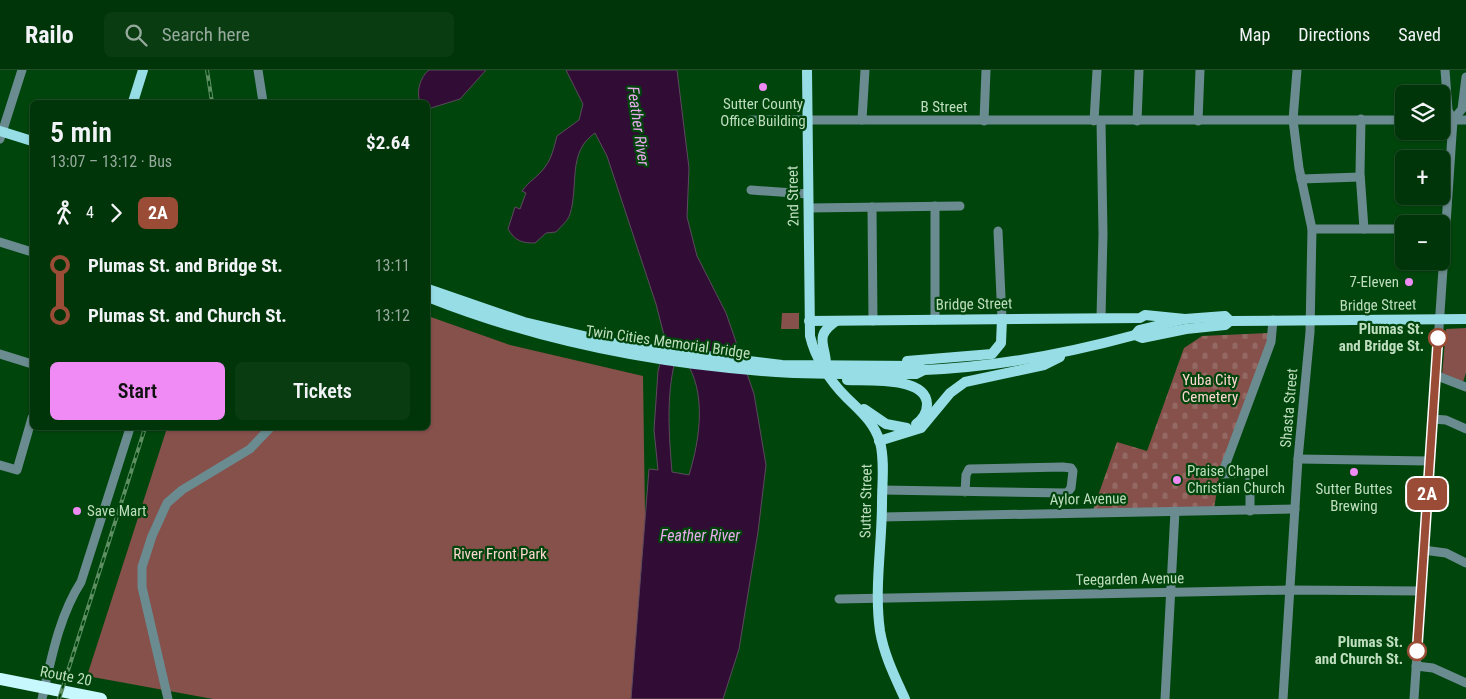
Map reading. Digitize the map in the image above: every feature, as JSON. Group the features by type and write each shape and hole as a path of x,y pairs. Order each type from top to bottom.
{"highway":[{"path":"0,680 25,688"},
{"path":"0,687 25,688"},
{"name":"Route 20","path":"25,688 63,699"},
{"name":"Route 20","path":"25,688 101,699"}],"main road":[{"path":"134,100 143,70"},
{"name":"2nd Street","path":"807,70 809,321"},
{"path":"1,134 30,141"},
{"name":"Twin Cities Memorial Bridge","path":"430,290 517,320 611,343 850,373"},
{"name":"Twin Cities Memorial Bridge","path":"430,298 522,330 609,351 765,371 850,373"},
{"name":"Bridge Street","path":"809,321 1140,318 1146,315 1185,319"},
{"name":"Bridge Street","path":"1135,336 1139,330 1185,319 1225,316 1230,321"},
{"path":"867,366 877,362 989,355 996,351 1001,344 1002,319"},
{"name":"Bridge Street","path":"850,373 916,374 924,370 1002,364 1067,352 1135,336 1142,338 1186,329 1226,325 1230,321 1466,319"},
{"name":"Sutter Street","path":"809,321 813,346 826,372 866,416 878,438 882,457 882,516 878,598 880,631 886,656 904,699"},
{"path":"826,372 821,341 826,329 836,321"},
{"path":"878,438 921,428 950,393 968,381 1044,366 1067,352"},
{"name":"Bridge Street","path":"850,373 867,366 916,366 924,370"},
{"path":"850,373 907,384 922,391 927,402 926,412 919,422 908,428 878,438"},
{"path":"853,403 886,424 908,428"}],"street":[{"path":"1,134 22,70"},
{"path":"258,70 263,100"},
{"path":"862,120 865,70"},
{"path":"984,121 986,70"},
{"path":"1097,70 1097,121 1103,234 1101,318"},
{"path":"1137,121 1139,70"},
{"path":"1198,121 1200,70"},
{"name":"Shasta Street","path":"1283,699 1298,459 1310,320 1312,229 1301,179 1293,120 1297,70"},
{"path":"1445,70 1448,110 1453,120 1445,215"},
{"path":"1453,120 1462,109 1466,77"},
{"name":"B Street","path":"751,120 1395,120"},
{"path":"1362,120 1360,177 1364,229"},
{"path":"1453,120 1466,120"},
{"path":"1301,179 1360,177"},
{"path":"751,190 808,194"},
{"path":"935,320 936,206"},
{"path":"809,208 960,206"},
{"path":"872,207 873,321"},
{"path":"1312,229 1395,229"},
{"path":"998,232 1002,319"},
{"path":"0,242 30,251"},
{"path":"1414,699 1442,270"},
{"path":"1250,511 1250,473 1222,474 1271,342 1273,320"},
{"path":"0,354 30,363"},
{"path":"1435,375 1466,387"},
{"path":"1432,419 1446,420 1466,429"},
{"path":"0,465 17,470 30,425"},
{"path":"42,699 71,596 81,582 129,430"},
{"path":"168,699 142,587 142,567 152,536 167,503 182,490 250,449 268,430"},
{"path":"1298,459 1429,461"},
{"path":"882,490 965,492 1067,493 1071,488 1074,472 1071,468 1063,467 968,470 965,492"},
{"name":"Aylor Avenue","path":"882,516 1295,509"},
{"path":"1165,699 1175,512"},
{"path":"1423,550 1446,554 1466,563"},
{"name":"Teegarden Avenue","path":"839,599 1289,590 1420,592"},
{"path":"1416,666 1433,668 1466,683"}],"green space":[{"path":"782,313 799,313 799,329 781,329"},
{"name":"River Front Park","path":"430,317 510,345 643,376 646,585 635,699 213,699 87,676 166,430 430,430"},
{"path":"1466,328 1466,373 1462,385 1442,376 1446,329"},
{"name":"Yuba City Cemetery","path":"1268,333 1269,342 1219,477 1214,509 1093,510 1117,442 1147,451 1184,348 1202,336"}],"water":[{"path":"429,70 486,70 460,99 431,108 430,100 420,100 418,94 421,81"},
{"name":"Feather River","path":"566,70 677,70 689,168 687,217 697,256 726,313 754,394 766,465 758,532 739,649 723,699 631,699 649,469 658,470 654,430 658,371 666,343 656,304 607,156 595,133 586,141 577,159 573,203 569,217 564,224 556,232 546,233 535,243 526,243 519,240 508,229 515,207 520,209 526,193 522,191 547,164 557,136 579,120 583,104","holes":["685,360 692,373 699,401 699,416 696,446 689,475 672,472 669,402 675,361"]}],"railway":[{"path":"207,70 212,100"},
{"path":"59,699 144,430"}],"bus line":[{"name":"2A","path":"1417,651 1438,338"}],"place":[{"name":"Sutter County Office Building","path":"763,87"},
{"name":"7-Eleven","path":"1409,282"},
{"name":"Plumas St. and Bridge St.","path":"1438,338"},
{"name":"Sutter Buttes Brewing","path":"1354,472"},
{"name":"Praise Chapel Christian Church","path":"1177,480"},
{"name":"Save Mart","path":"77,511"},
{"name":"Plumas St. and Church St.","path":"1417,651"}]}
